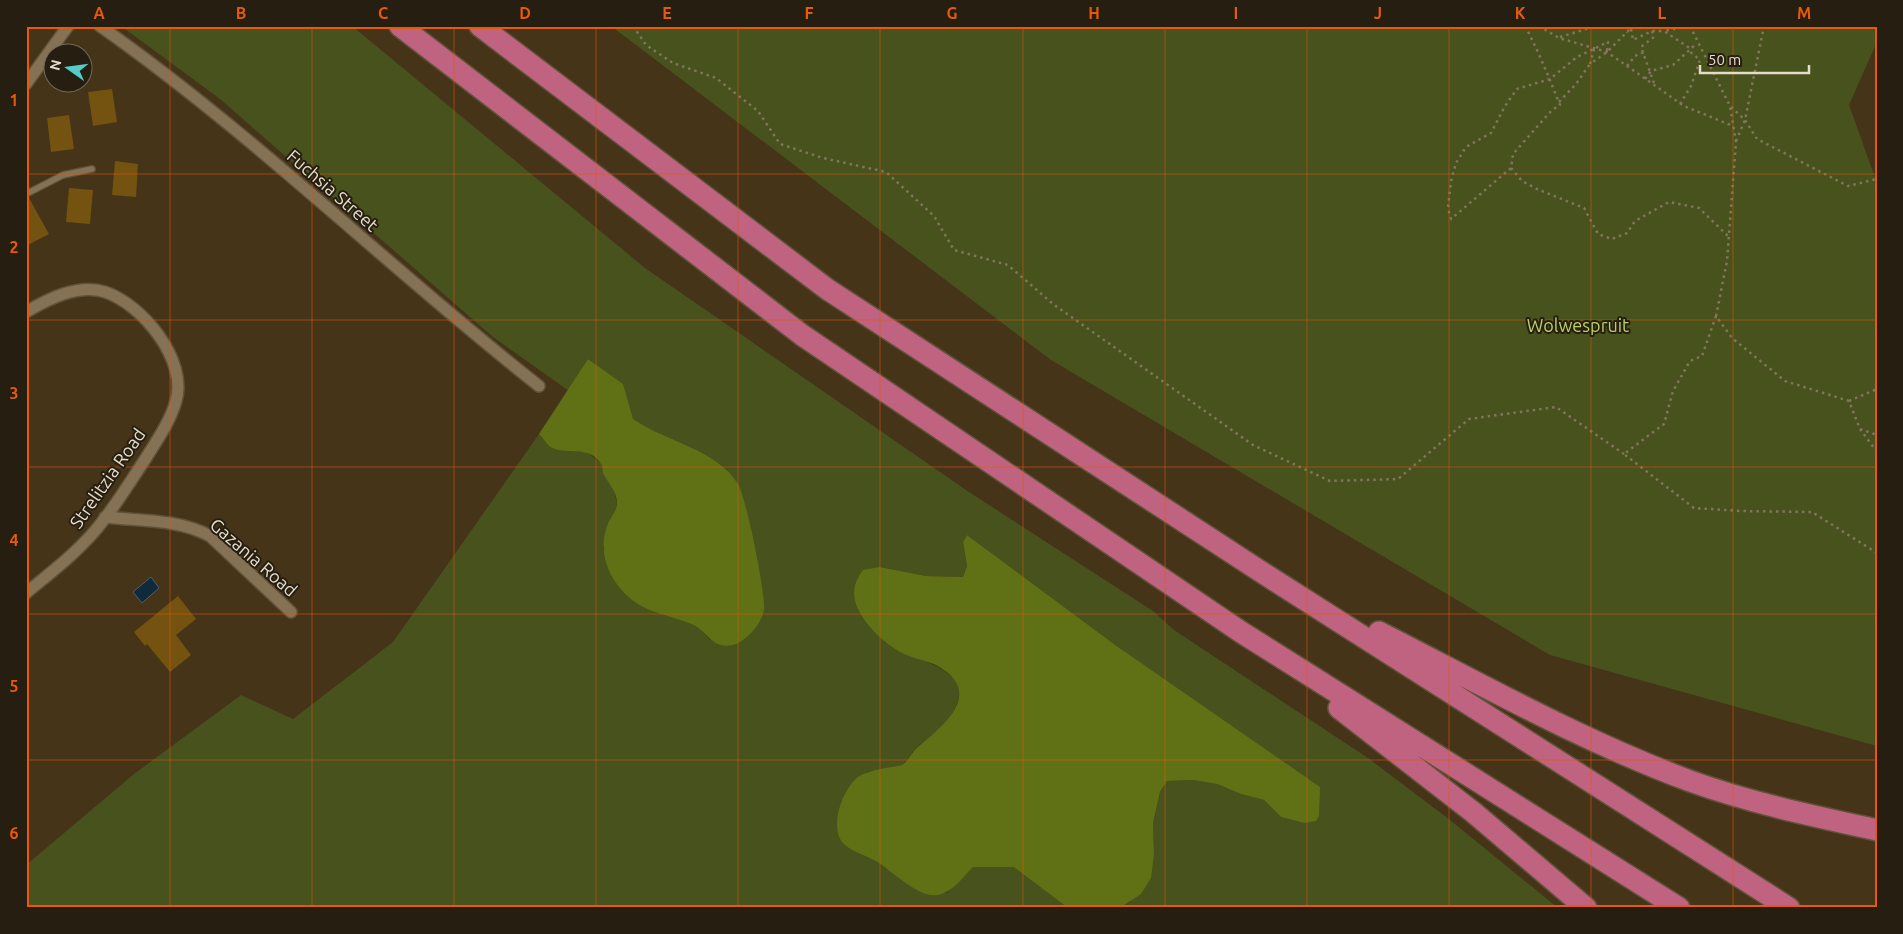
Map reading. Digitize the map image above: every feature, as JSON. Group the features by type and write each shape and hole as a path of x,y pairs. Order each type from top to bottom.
{"highway":[{"path":"400,26 452,69 802,335 1241,632 1679,908"},
{"path":"480,26 827,289 1263,573 1789,908"},
{"path":"1263,573 1564,727 1630,758 1691,781 1768,806 1877,830"},
{"path":"1241,632 1473,812 1586,908"}],"street":[{"path":"26,84 68,26"},
{"name":"Fuchsia Street","path":"100,26 210,108 464,327 539,386"},
{"name":"Strelitzia Road","path":"26,312 52,298 67,293 86,290 104,291 124,302 147,321 162,339 172,358 178,379 177,400 168,420 105,517 73,553 26,593"},
{"name":"Gazania Road","path":"105,517 183,525 197,529 210,536 291,612"}],"lane":[{"path":"26,194 63,175 92,169"}],"path":[{"path":"633,26 646,45 673,63 716,78 758,111 780,144 822,158 886,172 934,216 954,250 1008,265 1053,304 1253,445 1330,481 1398,479 1469,419 1556,407 1624,454 1694,508 1812,512 1877,553"},
{"path":"1525,26 1559,102"},
{"path":"1539,26 1559,38 1608,52 1680,104 1733,126"},
{"path":"1559,38 1596,26"},
{"path":"1625,26 1627,33"},
{"path":"1624,454 1664,424 1673,391 1690,361 1702,356 1716,316 1727,261 1736,142 1730,106 1689,26 1664,31 1652,31 1633,40 1632,28"},
{"path":"1736,142 1745,120 1764,26"},
{"path":"1590,64 1608,52 1632,28"},
{"path":"1652,31 1654,37 1641,47 1655,86"},
{"path":"1664,31 1690,50 1700,60 1691,86 1680,104"},
{"path":"1594,48 1590,64 1576,84 1559,102 1560,105 1552,110 1513,154 1511,168 1451,219 1448,208 1451,182 1456,163 1466,147 1491,133 1516,89 1550,79 1578,57 1594,48 1608,42 1608,52"},
{"path":"1645,79 1651,71 1672,65 1695,45"},
{"path":"1627,66 1634,56 1644,52"},
{"path":"1730,106 1745,120 1757,138 1848,186 1877,179"},
{"path":"1511,168 1522,181 1584,208 1598,234 1612,239 1626,232 1635,221 1669,202 1699,208 1729,237"},
{"path":"1716,316 1732,338 1785,381 1849,401 1877,389"},
{"path":"1849,401 1860,429 1877,452"},
{"path":"1860,429 1877,436"}],"green space":[{"path":"121,26 352,26 645,268 969,492 1153,611 1174,630 1368,758 1450,820 1558,908 1120,908 1130,902 1154,854 1153,823 1160,792 1167,781 1193,780 1217,784 1241,794 1264,800 1281,817 1304,823 1118,647 967,535 963,542 967,566 963,577 926,576 880,567 901,652 932,664 954,679 959,688 958,700 952,714 938,731 917,747 902,765 867,772 844,844 877,860 906,882 947,893 973,867 1016,867 1068,908 26,908 26,865 134,774 241,695 293,719 393,642 539,434 552,448 587,452 601,463 604,474 612,485 617,502 615,514 608,524 603,549 632,599 645,607 695,626 710,640 727,470 677,441 643,426 633,419 622,384 588,359 569,391 493,337 220,99"},
{"name":"Wolwespruit","path":"611,26 1877,26 1877,42 1849,105 1877,183 1877,746 1550,655 1051,360"},
{"path":"588,359 623,384 633,419 717,462 729,472 738,484 746,507 755,546 762,585 764,610 760,621 753,631 738,643 726,646 720,645 691,624 638,604 624,593 612,576 605,557 604,536 608,523 616,509 617,502 614,491 603,474 602,465 591,454 552,448 539,434"},
{"path":"967,535 1118,647 1320,787 1319,816 1316,821 1304,823 1281,817 1264,800 1241,794 1217,784 1193,780 1167,781 1160,792 1153,823 1154,854 1151,878 1141,894 1120,908 1068,908 1014,867 973,867 959,882 944,893 938,895 925,894 905,883 878,862 856,852 843,843 837,828 837,819 843,799 852,783 858,777 868,772 902,765 907,761 917,747 950,717 959,696 958,685 950,675 936,665 900,652 870,627 856,604 854,588 857,579 863,570 880,567 926,576 963,577 967,566 963,542"}],"water":[{"path":"151,577 159,588 142,603 133,592"}],"building":[{"path":"112,89 117,122 93,126 88,92"},
{"path":"69,115 74,149 51,152 47,118"},
{"path":"115,161 138,164 136,197 112,195"},
{"path":"69,188 93,190 90,224 66,222"},
{"path":"29,198 49,234 26,246 26,199"},
{"path":"178,596 196,619 176,635 191,655 170,672 147,644 145,646 134,632"}]}
